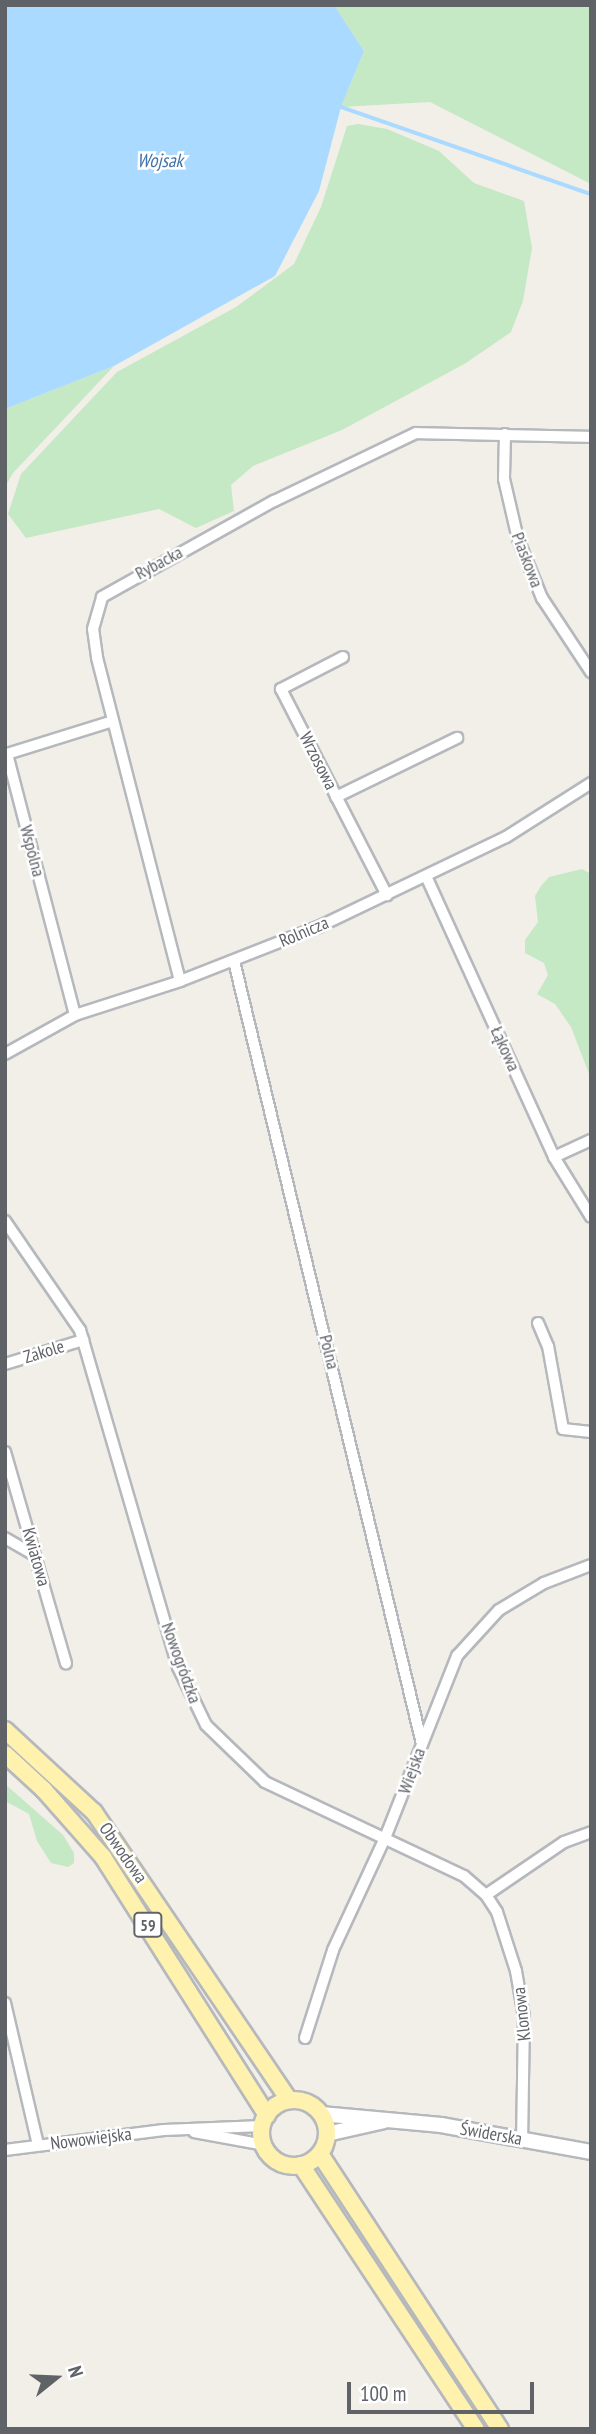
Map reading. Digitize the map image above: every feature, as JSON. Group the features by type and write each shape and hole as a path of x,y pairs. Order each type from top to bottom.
{"main road":[{"name":"Obwodowa","path":"5,1730 94,1812 289,2100"},
{"name":"Obwodowa","path":"5,1754 44,1790 103,1857 264,2120 264,2145"},
{"path":"264,2120 289,2100 307,2102 321,2114 327,2134 320,2154 301,2165 279,2162 264,2145"},
{"path":"320,2154 500,2429"},
{"path":"301,2165 476,2429"}],"street":[{"name":"Rybacka","path":"180,981 113,721 93,629 94,613 111,589 398,439 416,433 591,437"},
{"name":"Piaskowa","path":"505,434 503,479 518,539 542,598 591,673"},
{"name":"Wrzosowa","path":"343,657 281,689 387,895"},
{"name":"Wspólna","path":"75,1015 7,754 113,721"},
{"path":"336,797 457,738"},
{"name":"Rolnicza","path":"5,1054 75,1015 234,961 426,877 506,837 591,783"},
{"name":"Łąkowa","path":"426,877 554,1157 591,1217"},
{"name":"Polna","path":"234,961 422,1744"},
{"path":"554,1157 591,1140"},
{"name":"Nowogródzka","path":"5,1221 73,1317 83,1340 178,1667 197,1711 218,1741 265,1782 464,1876 486,1895"},
{"path":"538,1323 548,1346 563,1429 591,1432"},
{"name":"Zakole","path":"5,1364 83,1340"},
{"name":"Kwiatowa","path":"5,1452 66,1663"},
{"path":"5,1538 35,1555"},
{"name":"Wiejska","path":"305,2038 333,1951 386,1838 457,1656 484,1623 520,1596 591,1565"},
{"path":"486,1895 564,1842 591,1832"},
{"name":"Klonowa","path":"486,1895 504,1929 521,1995 526,2039 522,2139"},
{"path":"5,2003 38,2145"},
{"name":"Świderska","path":"321,2114 391,2119 591,2152"},
{"name":"Świderska","path":"327,2134 391,2119"},
{"name":"Nowowiejska","path":"5,2150 264,2120"},
{"name":"Nowowiejska","path":"177,2130 264,2145"}],"green space":[{"path":"334,5 591,5 591,184 430,102 341,107 364,51"},
{"path":"358,124 387,129 439,151 474,183 524,201 532,248 523,301 511,332 466,363 342,430 253,466 231,485 234,511 196,528 159,509 26,538 8,514 21,474 117,372 236,307 294,264 321,207 347,126"},
{"path":"114,366 13,473 5,487 5,409"},
{"path":"582,869 591,874 591,1079 571,1027 555,1004 537,994 548,975 544,963 525,953 525,940 538,922 535,896 541,886 549,877"},
{"path":"5,1784 63,1835 74,1853 74,1863 68,1867 51,1863 37,1841 29,1814 5,1801"}],"water":[{"name":"Wojsak","path":"5,5 334,5 364,51 341,107 319,191 275,276 114,366 5,409"}],"waterway":[{"path":"341,107 591,194"}]}
